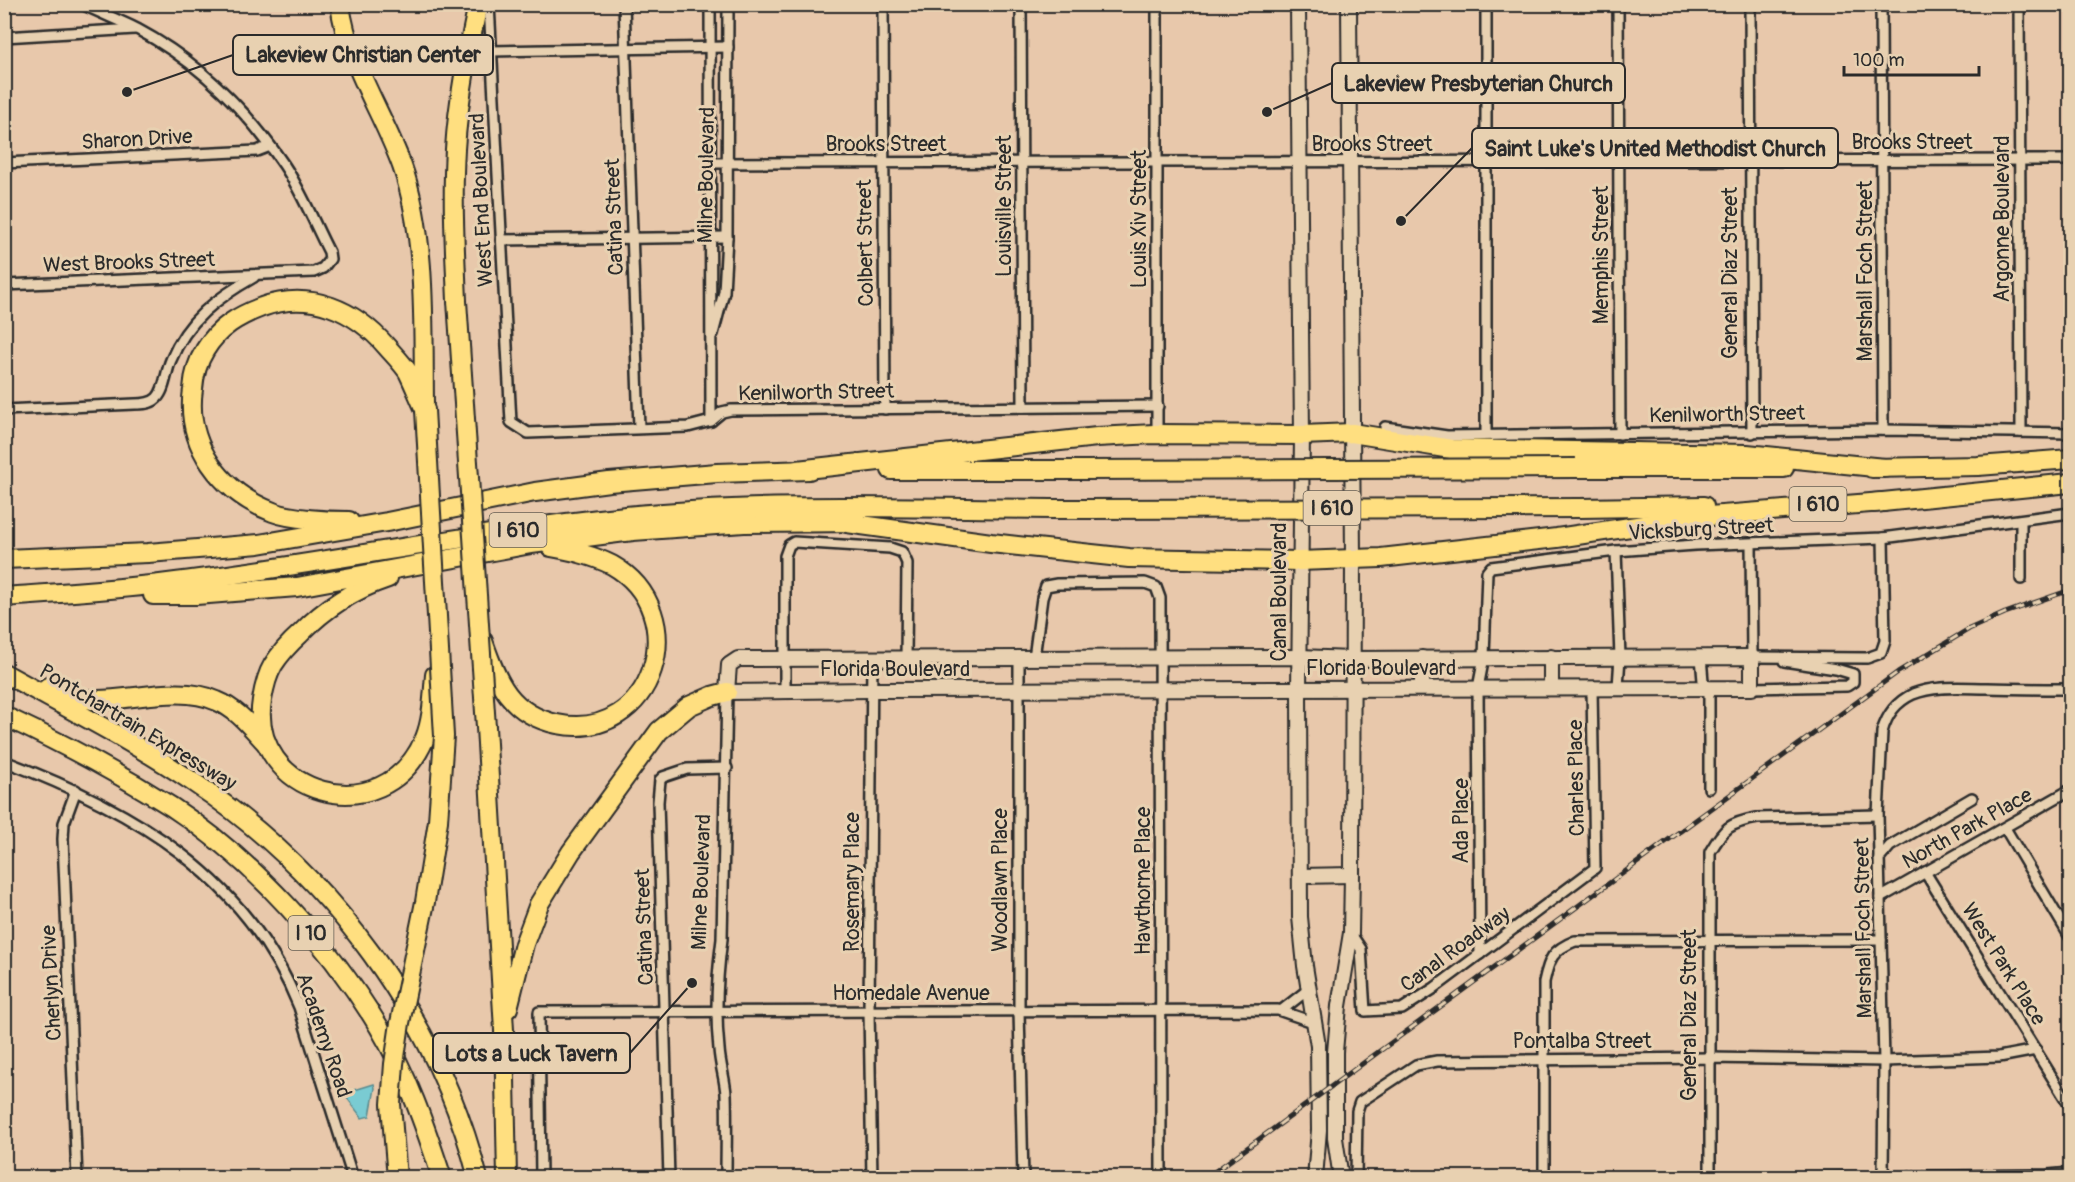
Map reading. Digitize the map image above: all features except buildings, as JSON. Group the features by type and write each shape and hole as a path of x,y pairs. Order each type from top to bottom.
{"highway":[{"path":"340,4 352,52 402,166 411,196 421,266 425,410 444,736 438,821 426,902 400,1023 394,1064 392,1104 397,1178"},
{"path":"478,4 460,103 455,149 453,219 481,635 504,1030 507,1178"},
{"path":"387,522 346,521 275,513 250,502 237,493 212,468 197,438 191,413 198,363 204,351 224,326 243,314 287,301 322,302 349,314 374,333 407,372 425,410"},
{"path":"797,470 1097,437 1157,434 1352,433 1451,449 1747,454 1884,468"},
{"name":"I 610","path":"4,560 117,555 259,544 387,522 536,492 609,482 717,473 797,470 1884,468 2062,460"},
{"name":"I 610","path":"4,597 86,592 169,583 535,528 676,512 727,509 861,507 1580,508 1883,502 2062,484"},
{"path":"847,523 991,543 1129,558 1299,561 1381,558 1547,539 1697,517 1883,502"},
{"path":"4,597 196,595 297,587 531,544 687,526 744,523 847,523 1035,509"},
{"path":"481,635 495,676 511,700 545,722 565,726 583,726 615,717 630,705 649,680 655,663 657,629 646,600 634,584 614,566 580,552 531,544"},
{"path":"267,744 260,711 264,688 272,666 290,643 336,604 374,582 426,564"},
{"path":"4,671 67,695 95,700 172,694 200,695 217,701 236,712 267,744 280,764 296,778 324,792 352,795 383,787 411,762 425,737 432,709 438,649"},
{"name":"Pontchartrain Expressway","path":"4,671 192,781 277,848 323,894 346,920 386,975 418,1028 447,1085 464,1129 478,1178"},
{"path":"504,1030 524,944 539,904 565,862 659,731 689,706 727,692"},
{"name":"I 10","path":"4,716 83,755 173,808 221,844 290,909 330,956 380,1028 423,1120 442,1178"}],"main road":[{"name":"Canal Boulevard","path":"1298,4 1302,435 1299,561 1300,917 1318,1046 1319,1130 1315,1178"},
{"path":"1341,1177 1335,1138 1335,1052 1350,933 1352,875 1353,559 1349,4"},
{"path":"1551,657 1551,688"},
{"path":"1752,657 1752,688"},
{"name":"Florida Boulevard","path":"733,661 786,658 1752,657"},
{"path":"1422,658 1422,688"},
{"name":"Milne Boulevard","path":"727,692 729,665 733,661"},
{"name":"Florida Boulevard","path":"727,692 1752,688"},
{"path":"1300,876 1352,875"}],"street":[{"path":"4,410 135,404 154,401 162,390 170,361 180,340 206,308 225,293 256,276 314,272 328,264 330,259 329,252 285,166 241,111 211,80 187,60 137,29 82,4"},
{"name":"West End Boulevard","path":"489,4 508,394"},
{"name":"Catina Street","path":"624,4 639,428"},
{"name":"Milne Boulevard","path":"710,4 711,421"},
{"name":"Milne Boulevard","path":"710,345 724,292 727,237 728,4"},
{"name":"Colbert Street","path":"883,4 885,409"},
{"name":"Louisville Street","path":"1021,4 1023,407"},
{"name":"Louis Xiv Street","path":"1157,4 1157,434"},
{"path":"1486,4 1486,434"},
{"name":"Memphis Street","path":"1618,4 1620,434"},
{"name":"General Diaz Street","path":"1750,4 1752,433"},
{"name":"Marshall Foch Street","path":"1881,4 1883,430"},
{"name":"Argonne Boulevard","path":"2019,4 2021,432"},
{"path":"4,37 137,29"},
{"path":"491,51 728,47"},
{"name":"Sharon Drive","path":"4,163 257,152 270,146"},
{"name":"Brooks Street","path":"710,163 2070,160"},
{"path":"501,240 727,237"},
{"name":"West Brooks Street","path":"4,285 256,276"},
{"name":"Kenilworth Street","path":"508,394 511,422 528,433 688,427 711,421 730,410 1158,406"},
{"name":"Kenilworth Street","path":"1385,427 1447,436 1883,430 2070,433"},
{"name":"Vicksburg Street","path":"1478,688 1484,657 1487,572 1491,567 1616,551 1695,545 1883,538 2070,513"},
{"path":"2020,520 2021,579"},
{"name":"Florida Boulevard","path":"1752,657 1867,658 1881,652 1885,641 1883,538"},
{"path":"785,691 785,556 789,545 801,542 890,548 902,552 907,563 906,658"},
{"path":"1751,544 1752,657"},
{"path":"1616,551 1620,657 1618,687"},
{"name":"Hawthorne Place","path":"1034,658 1042,598 1046,586 1145,583 1156,587 1160,598 1161,1177"},
{"path":"1701,657 1703,681 1709,688 1709,788"},
{"name":"Florida Boulevard","path":"1752,657 1836,669 1853,674 1853,681 1847,686 1752,688"},
{"name":"Rosemary Place","path":"872,658 869,1011 872,1178"},
{"name":"Woodlawn Place","path":"1019,658 1019,1011 1023,1178"},
{"name":"Ada Place","path":"1478,688 1480,954"},
{"name":"Charles Place","path":"1592,688 1595,868"},
{"name":"Marshall Foch Street","path":"1884,1177 1884,1061 1878,815 1882,732 1885,720 1900,702 1917,693 1950,688 2070,689"},
{"name":"Milne Boulevard","path":"726,1178 726,1096 720,1061 716,1010 717,975 722,939 727,692"},
{"name":"Academy Road","path":"4,761 76,790 144,827 195,863 240,908 260,932 277,960 299,1007 353,1178"},
{"name":"Catina Street","path":"669,1178 658,802 660,780 669,773 687,769 726,768"},
{"name":"Cherlyn Drive","path":"76,790 64,823 63,839 78,1178"},
{"name":"North Park Place","path":"1880,898 2070,790"},
{"path":"1879,859 1890,846 1972,798"},
{"name":"General Diaz Street","path":"1710,1178 1710,852 1722,832 1732,824 1745,820 1878,815"},
{"path":"2005,828 2070,938"},
{"name":"Canal Roadway","path":"1350,933 1361,949 1365,1011 1402,1009 1433,989 1595,868"},
{"name":"West Park Place","path":"1925,872 2070,1106"},
{"path":"1544,1178 1543,1003 1547,967 1551,957 1558,949 1575,941 1881,940"},
{"path":"1282,1010 1309,989"},
{"name":"Homedale Avenue","path":"541,1178 539,1012 1282,1010 1313,1022"},
{"name":"Pontalba Street","path":"1356,1178 1357,1111 1360,1102 1416,1065 1437,1061 1710,1058 1884,1061 1999,1057 2036,1050"},
{"path":"1793,1178 2070,1173"}],"water":[{"path":"374,1084 370,1116 362,1118 345,1093"}],"railway":[{"path":"1206,1178 1898,672 1969,629 2005,613 2070,590"}],"place":[{"name":"Lakeview Christian Center","path":"127,92"},
{"name":"Lakeview Presbyterian Church","path":"1267,112"},
{"name":"Saint Luke's United Methodist Church","path":"1401,221"},
{"name":"Lots a Luck Tavern","path":"692,983"}]}
